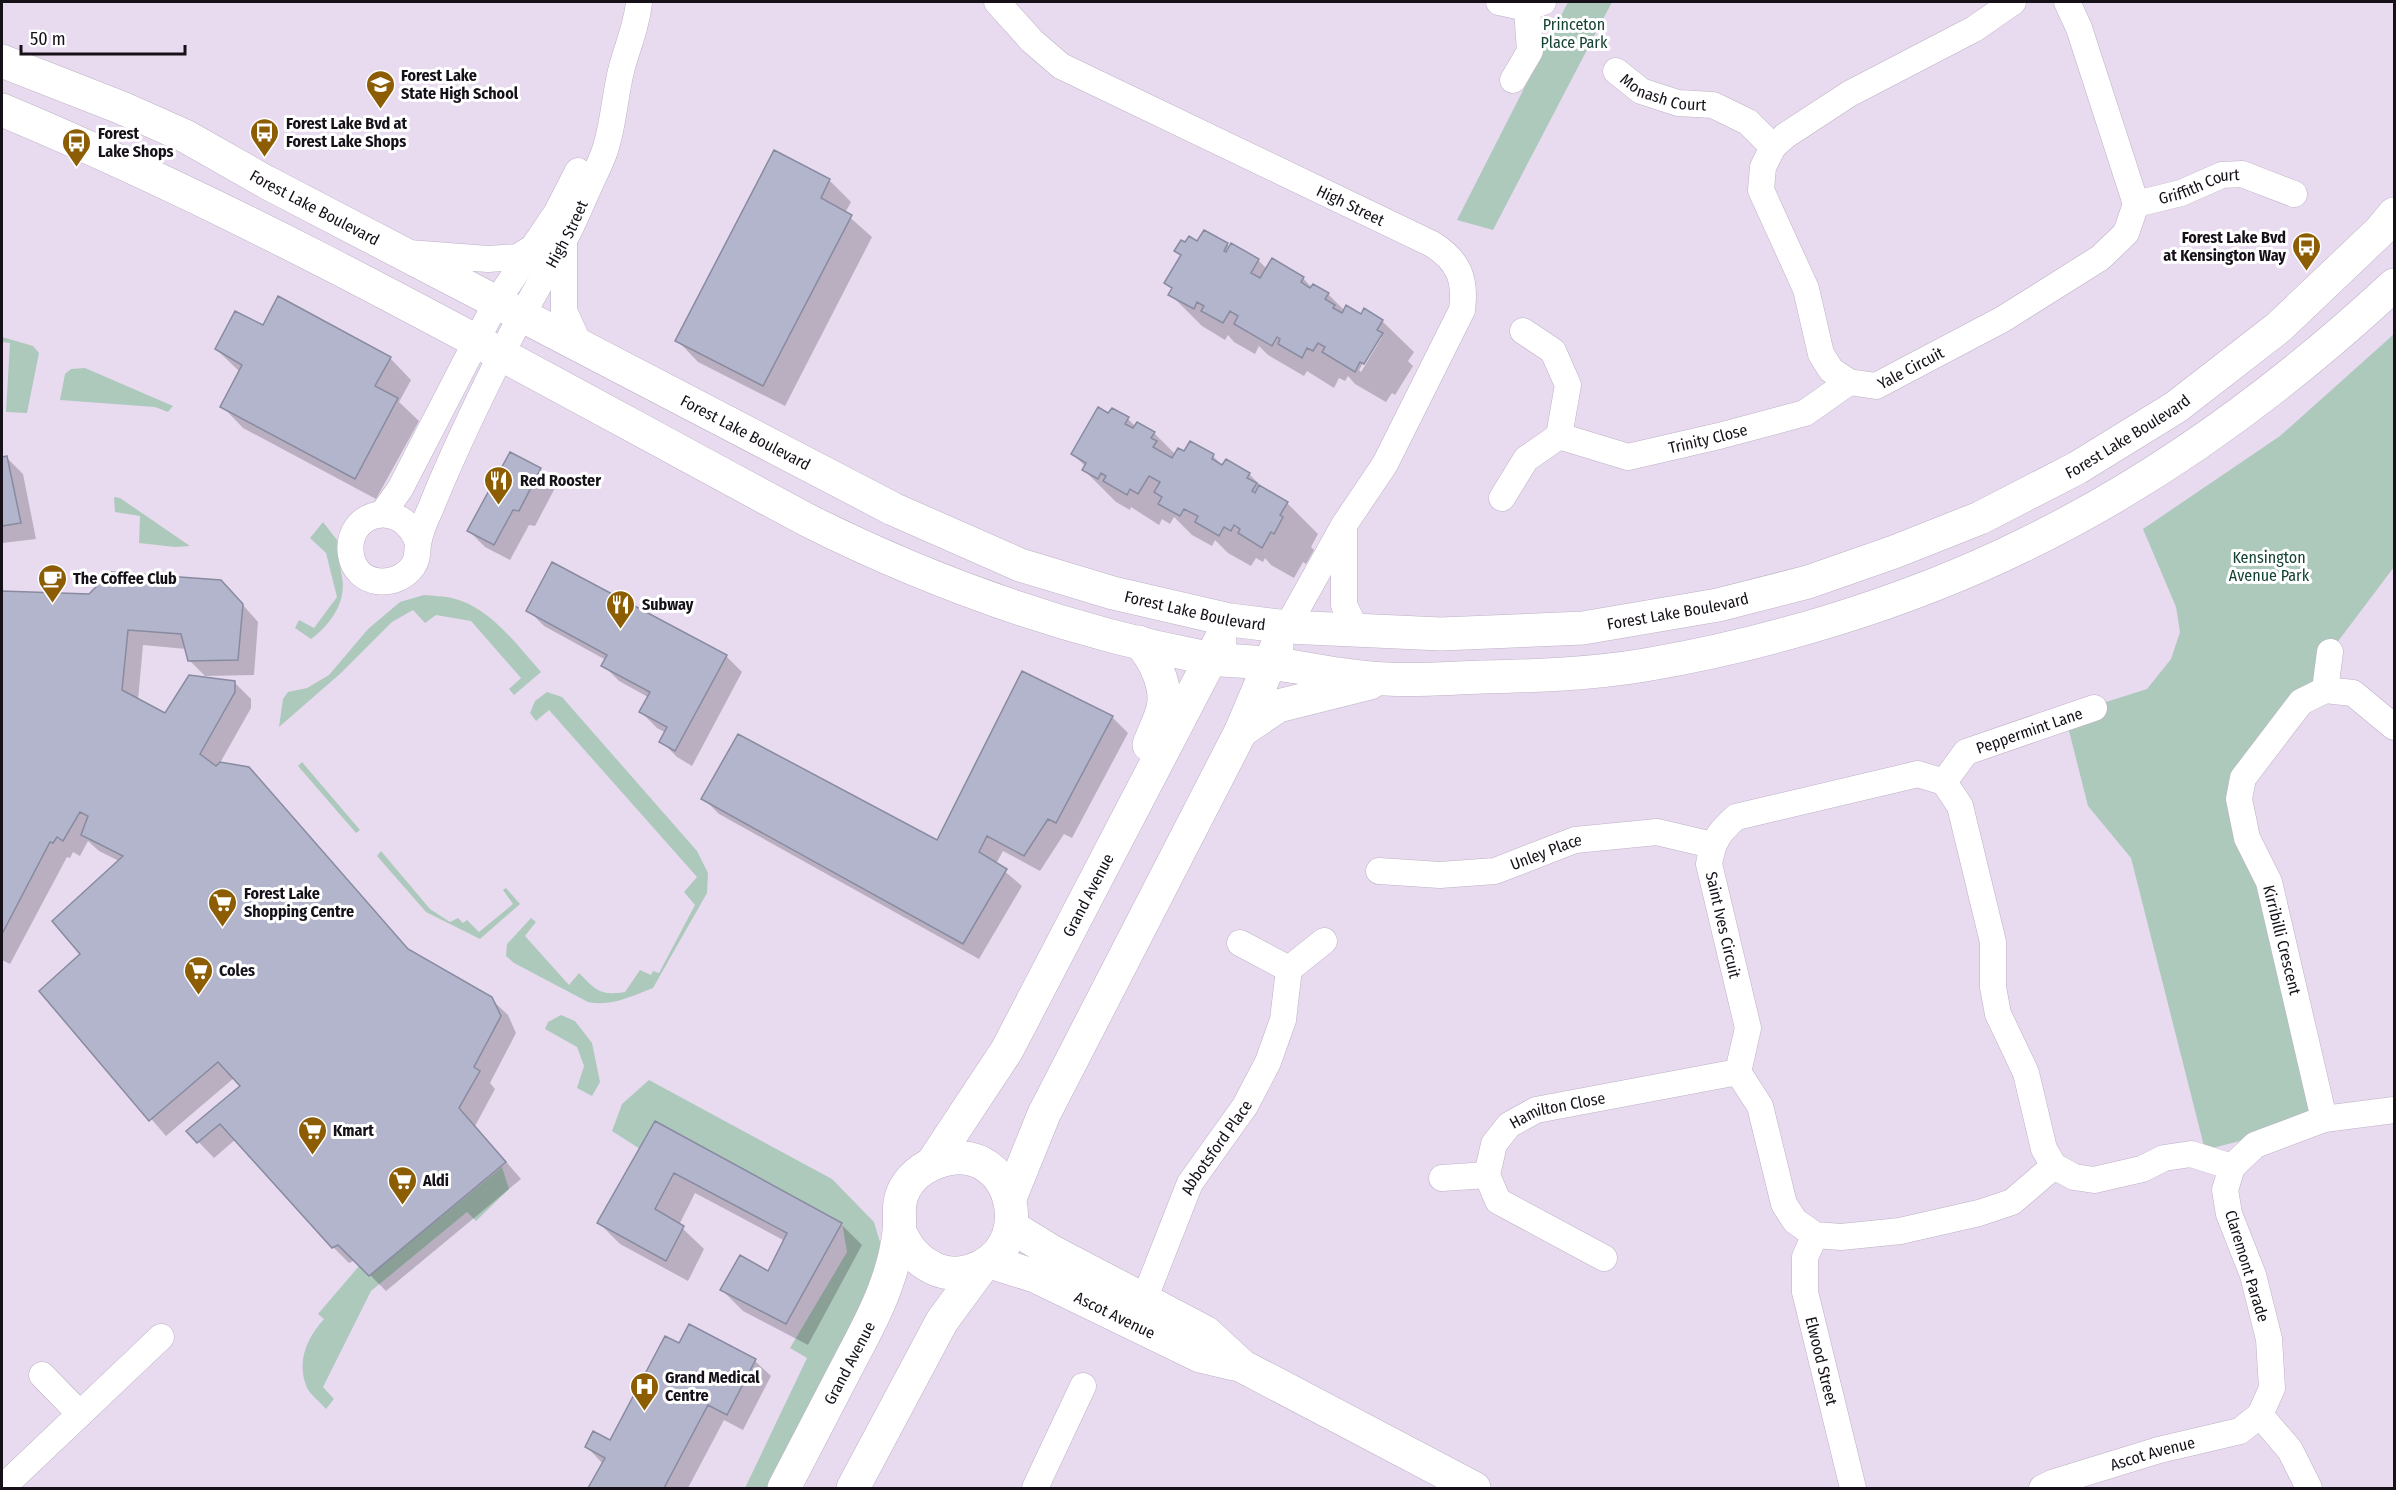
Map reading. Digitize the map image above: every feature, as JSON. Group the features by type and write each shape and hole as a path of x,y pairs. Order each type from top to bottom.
{"main road":[{"name":"Forest Lake Boulevard","path":"2,61 122,108 185,136 266,182 405,252 892,509 963,541 1020,565 1113,593 1230,620 1287,627 1442,634 1583,628 1718,605 1808,582 1894,552 1980,518 2077,468 2176,407 2280,327 2380,231 2394,214"},
{"path":"2,110 89,146 250,224 871,552 966,591 1072,625 1139,642 1212,659 1269,663 1386,680 1538,676 1642,665 1758,642 1902,597 2022,546 2127,489 2222,427 2305,364 2394,285"},
{"name":"Grand Avenue","path":"784,1488 873,1316 887,1284 899,1230 897,1212 901,1196 909,1182 920,1170 933,1162 1007,1050 1212,659 1230,620"},
{"path":"853,1488 942,1321 985,1265 1004,1246 1011,1212 1044,1114 1241,731 1269,663 1287,627"},
{"path":"1139,642 1155,662 1163,706 1141,765 1149,779"},
{"path":"1241,731 1278,706 1386,680"},
{"path":"933,1162 957,1158 980,1163 999,1177 1011,1212"},
{"name":"Ascot Avenue","path":"1011,1212 1051,1251 1139,1312"},
{"path":"899,1230 908,1249 922,1263 941,1272 961,1274 985,1265"},
{"name":"Ascot Avenue","path":"985,1265 1035,1276 1205,1332 1242,1365 1474,1488"}],"street":[{"name":"High Street","path":"509,308 565,240 606,147 622,67 638,10 656,2"},
{"path":"1499,2 1535,5 1530,51 1513,80"},
{"path":"1849,382 1831,370 1821,354 1806,289 1761,190 1763,167 1773,147 1785,136 1849,94 1974,29 2013,2"},
{"path":"2067,2 2079,28 2136,204"},
{"name":"High Street","path":"1000,3 1032,40 1061,66 1432,244 1447,254 1457,267 1465,290 1462,310 1385,464 1344,525 1287,627"},
{"name":"Monash Court","path":"1616,71 1641,91 1678,103 1713,105 1748,122 1773,147"},
{"name":"High Street","path":"488,348 509,308 529,250 557,212 614,105"},
{"name":"Griffith Court","path":"2136,204 2181,193 2222,175 2241,174 2294,194"},
{"name":"Yale Circuit","path":"1849,382 1876,386 2003,319 2100,258 2126,233 2136,204"},
{"path":"565,240 564,311 580,346"},
{"path":"405,252 488,260 518,257 529,250"},
{"path":"1502,498 1526,459 1559,436 1568,385 1552,351 1523,331"},
{"path":"382,514 488,348"},
{"path":"418,543 414,531 406,521 394,515 382,514 371,517 355,531 350,543 351,556 356,568 373,581 394,581 406,574 415,564 418,543 488,348"},
{"name":"Trinity Close","path":"1559,436 1628,457 1805,413 1849,382"},
{"path":"1344,525 1344,605 1356,630"},
{"path":"2330,652 2325,690 2353,693 2394,727"},
{"name":"Kirribilli Crescent","path":"2324,1119 2269,882 2247,838 2239,799 2243,778 2301,702 2325,690"},
{"name":"Peppermint Lane","path":"1944,782 1966,752 2094,708"},
{"path":"1712,845 1721,830 1736,817 1918,774 1944,782 1960,806 1993,942 1993,987 1998,1014 2026,1073 2044,1149 2054,1166 2074,1177 2094,1180 2142,1169 2164,1158 2191,1154 2232,1167 2255,1145 2324,1119 2394,1110"},
{"name":"Unley Place","path":"1379,872 1440,875 1495,871 1575,840 1657,832 1712,845"},
{"name":"Saint Ives Circuit","path":"1712,845 1709,864 1748,1028 1738,1072"},
{"path":"1240,943 1289,969 1324,941"},
{"name":"Abbotsford Place","path":"1139,1312 1190,1183 1245,1106 1268,1062 1283,1020 1289,969"},
{"path":"1738,1072 1760,1106 1785,1204 1795,1221 1815,1235 1841,1237 1900,1231 1979,1213 2012,1202 2054,1166"},
{"name":"Hamilton Close","path":"1487,1175 1494,1144 1509,1125 1536,1110 1738,1072"},
{"name":"Claremont Parade","path":"2232,1167 2225,1190 2229,1214 2253,1275 2269,1339 2272,1388 2260,1415"},
{"path":"1442,1178 1487,1175 1498,1201 1604,1258"},
{"name":"Elwood Street","path":"1815,1235 1805,1257 1805,1292 1853,1488"},
{"path":"2,1488 161,1337"},
{"path":"42,1375 80,1414"},
{"path":"1035,1488 1083,1386"},
{"path":"2260,1415 2289,1450 2309,1488"},
{"name":"Ascot Avenue","path":"2042,1488 2159,1450 2240,1431 2260,1415"}],"green space":[{"name":"Princeton Place Park","path":"1568,2 1612,2 1493,230 1457,220"},
{"name":"Kensington Avenue Park","path":"2394,334 2394,567 2330,652 2325,690 2243,778 2324,1119 2205,1150 2131,858 2088,806 2065,715 2147,689 2171,659 2180,632 2176,607 2143,529 2280,436"},
{"path":"2,337 33,346 39,353 27,413 6,412 10,343 2,342"},
{"path":"85,368 173,406 168,412 155,407 60,400 65,374 71,369"},
{"path":"114,497 120,498 190,546 175,547 139,543 140,516 115,512"},
{"path":"323,522 337,540 343,586 336,612 325,627 311,639 295,628 299,620 314,628 337,597 326,553 310,538"},
{"path":"424,595 452,598 478,609 512,639 541,672 514,695 509,689 521,678 471,621 436,615 425,623 413,610 392,622 341,673 279,727 283,699 288,692 307,688 329,675 368,629 400,602"},
{"path":"547,692 562,697 697,851 708,873 707,893 653,988 613,1002 588,1002 514,963 506,956 507,944 531,918 536,922 525,936 569,985 579,973 599,990 610,993 625,992 640,970 651,975 653,971 659,973 695,905 684,892 697,877 549,710 536,721 530,713 535,701"},
{"path":"302,762 360,830 356,833 298,766"},
{"path":"381,851 430,909 450,922 458,918 463,923 467,920 479,932 513,904 503,890 506,888 520,904 480,939 426,912 377,856"},
{"path":"561,1015 575,1021 592,1043 600,1082 592,1096 577,1088 584,1066 577,1047 545,1029 548,1022"},
{"path":"649,1080 832,1179 874,1222 882,1249 868,1298 770,1488 745,1488 807,1358 790,1348 847,1252 842,1223 656,1121 640,1149 612,1131 622,1104"},
{"path":"502,1167 509,1189 476,1221 467,1212 371,1291 323,1387 334,1399 326,1409 307,1388 303,1368 308,1342 324,1319 318,1314 359,1266 369,1276"}],"building":[{"path":"774,150 830,179 821,198 852,215 763,386 675,341"},
{"path":"1204,230 1228,243 1224,251 1226,252 1231,243 1259,259 1251,273 1260,278 1272,258 1304,277 1301,282 1310,288 1313,284 1329,293 1325,299 1335,305 1333,308 1342,313 1346,305 1361,314 1364,308 1383,320 1377,330 1383,333 1364,364 1360,362 1355,372 1322,352 1325,347 1318,343 1313,351 1307,348 1302,358 1278,344 1280,339 1277,337 1272,346 1234,324 1238,316 1230,311 1223,323 1201,311 1204,306 1197,302 1194,309 1168,295 1172,288 1164,283 1181,255 1174,251 1181,240 1185,242 1189,236 1197,241"},
{"path":"278,296 391,357 375,386 398,398 355,479 220,407 242,365 215,349 235,311 263,325"},
{"path":"1098,407 1108,413 1112,408 1129,417 1125,424 1133,428 1137,422 1155,432 1151,438 1157,441 1153,447 1172,458 1178,448 1184,451 1190,441 1214,454 1212,459 1222,465 1226,459 1250,473 1247,478 1257,483 1252,491 1255,493 1259,485 1288,502 1280,515 1283,517 1274,534 1271,532 1262,548 1238,533 1240,529 1234,525 1231,531 1224,527 1219,536 1195,522 1198,516 1184,509 1180,516 1158,504 1162,497 1154,492 1160,482 1149,476 1138,494 1130,489 1127,495 1103,481 1106,476 1101,473 1098,479 1082,470 1086,463 1071,454"},
{"path":"510,452 541,468 519,511 513,510 494,545 467,531"},
{"path":"7,456 21,523 2,526 2,457"},
{"path":"552,562 727,655 675,751 659,742 667,727 639,712 650,692 601,666 607,655 526,611"},
{"name":"Forest Lake Shopping Centre","path":"111,572 221,580 243,604 238,660 188,661 181,634 128,630 122,690 165,713 189,675 235,681 235,692 200,754 216,766 220,762 249,767 408,949 492,997 501,1016 474,1067 480,1071 459,1108 506,1162 369,1276 338,1245 332,1248 220,1124 197,1143 186,1131 240,1086 218,1062 149,1121 39,991 80,954 52,921 123,856 81,835 88,816 80,812 63,841 57,837 53,843 50,842 2,934 2,591 89,594"},
{"path":"1022,671 1113,716 1056,823 1048,819 1024,856 987,836 979,852 1007,869 963,944 701,799 738,734 937,840"},
{"path":"655,1121 842,1223 786,1324 720,1290 740,1255 768,1271 787,1233 674,1173 655,1209 684,1226 666,1261 597,1223"},
{"path":"689,1324 756,1359 727,1415 708,1405 664,1488 588,1488 605,1458 585,1447 593,1431 610,1440 665,1336 679,1343"}],"place":[{"name":"Forest Lake State High School","path":"380,110"},
{"name":"Forest Lake Bvd at Forest Lake Shops","path":"265,158"},
{"name":"Forest Lake Shops","path":"77,168"},
{"name":"Forest Lake Bvd at Kensington Way","path":"2307,272"},
{"name":"Red Rooster","path":"499,506"},
{"name":"The Coffee Club","path":"52,604"},
{"name":"Subway","path":"621,630"},
{"name":"Forest Lake Shopping Centre","path":"223,928"},
{"name":"Coles","path":"198,996"},
{"name":"Kmart","path":"312,1156"},
{"name":"Aldi","path":"402,1206"},
{"name":"Grand Medical Centre","path":"644,1412"}]}
